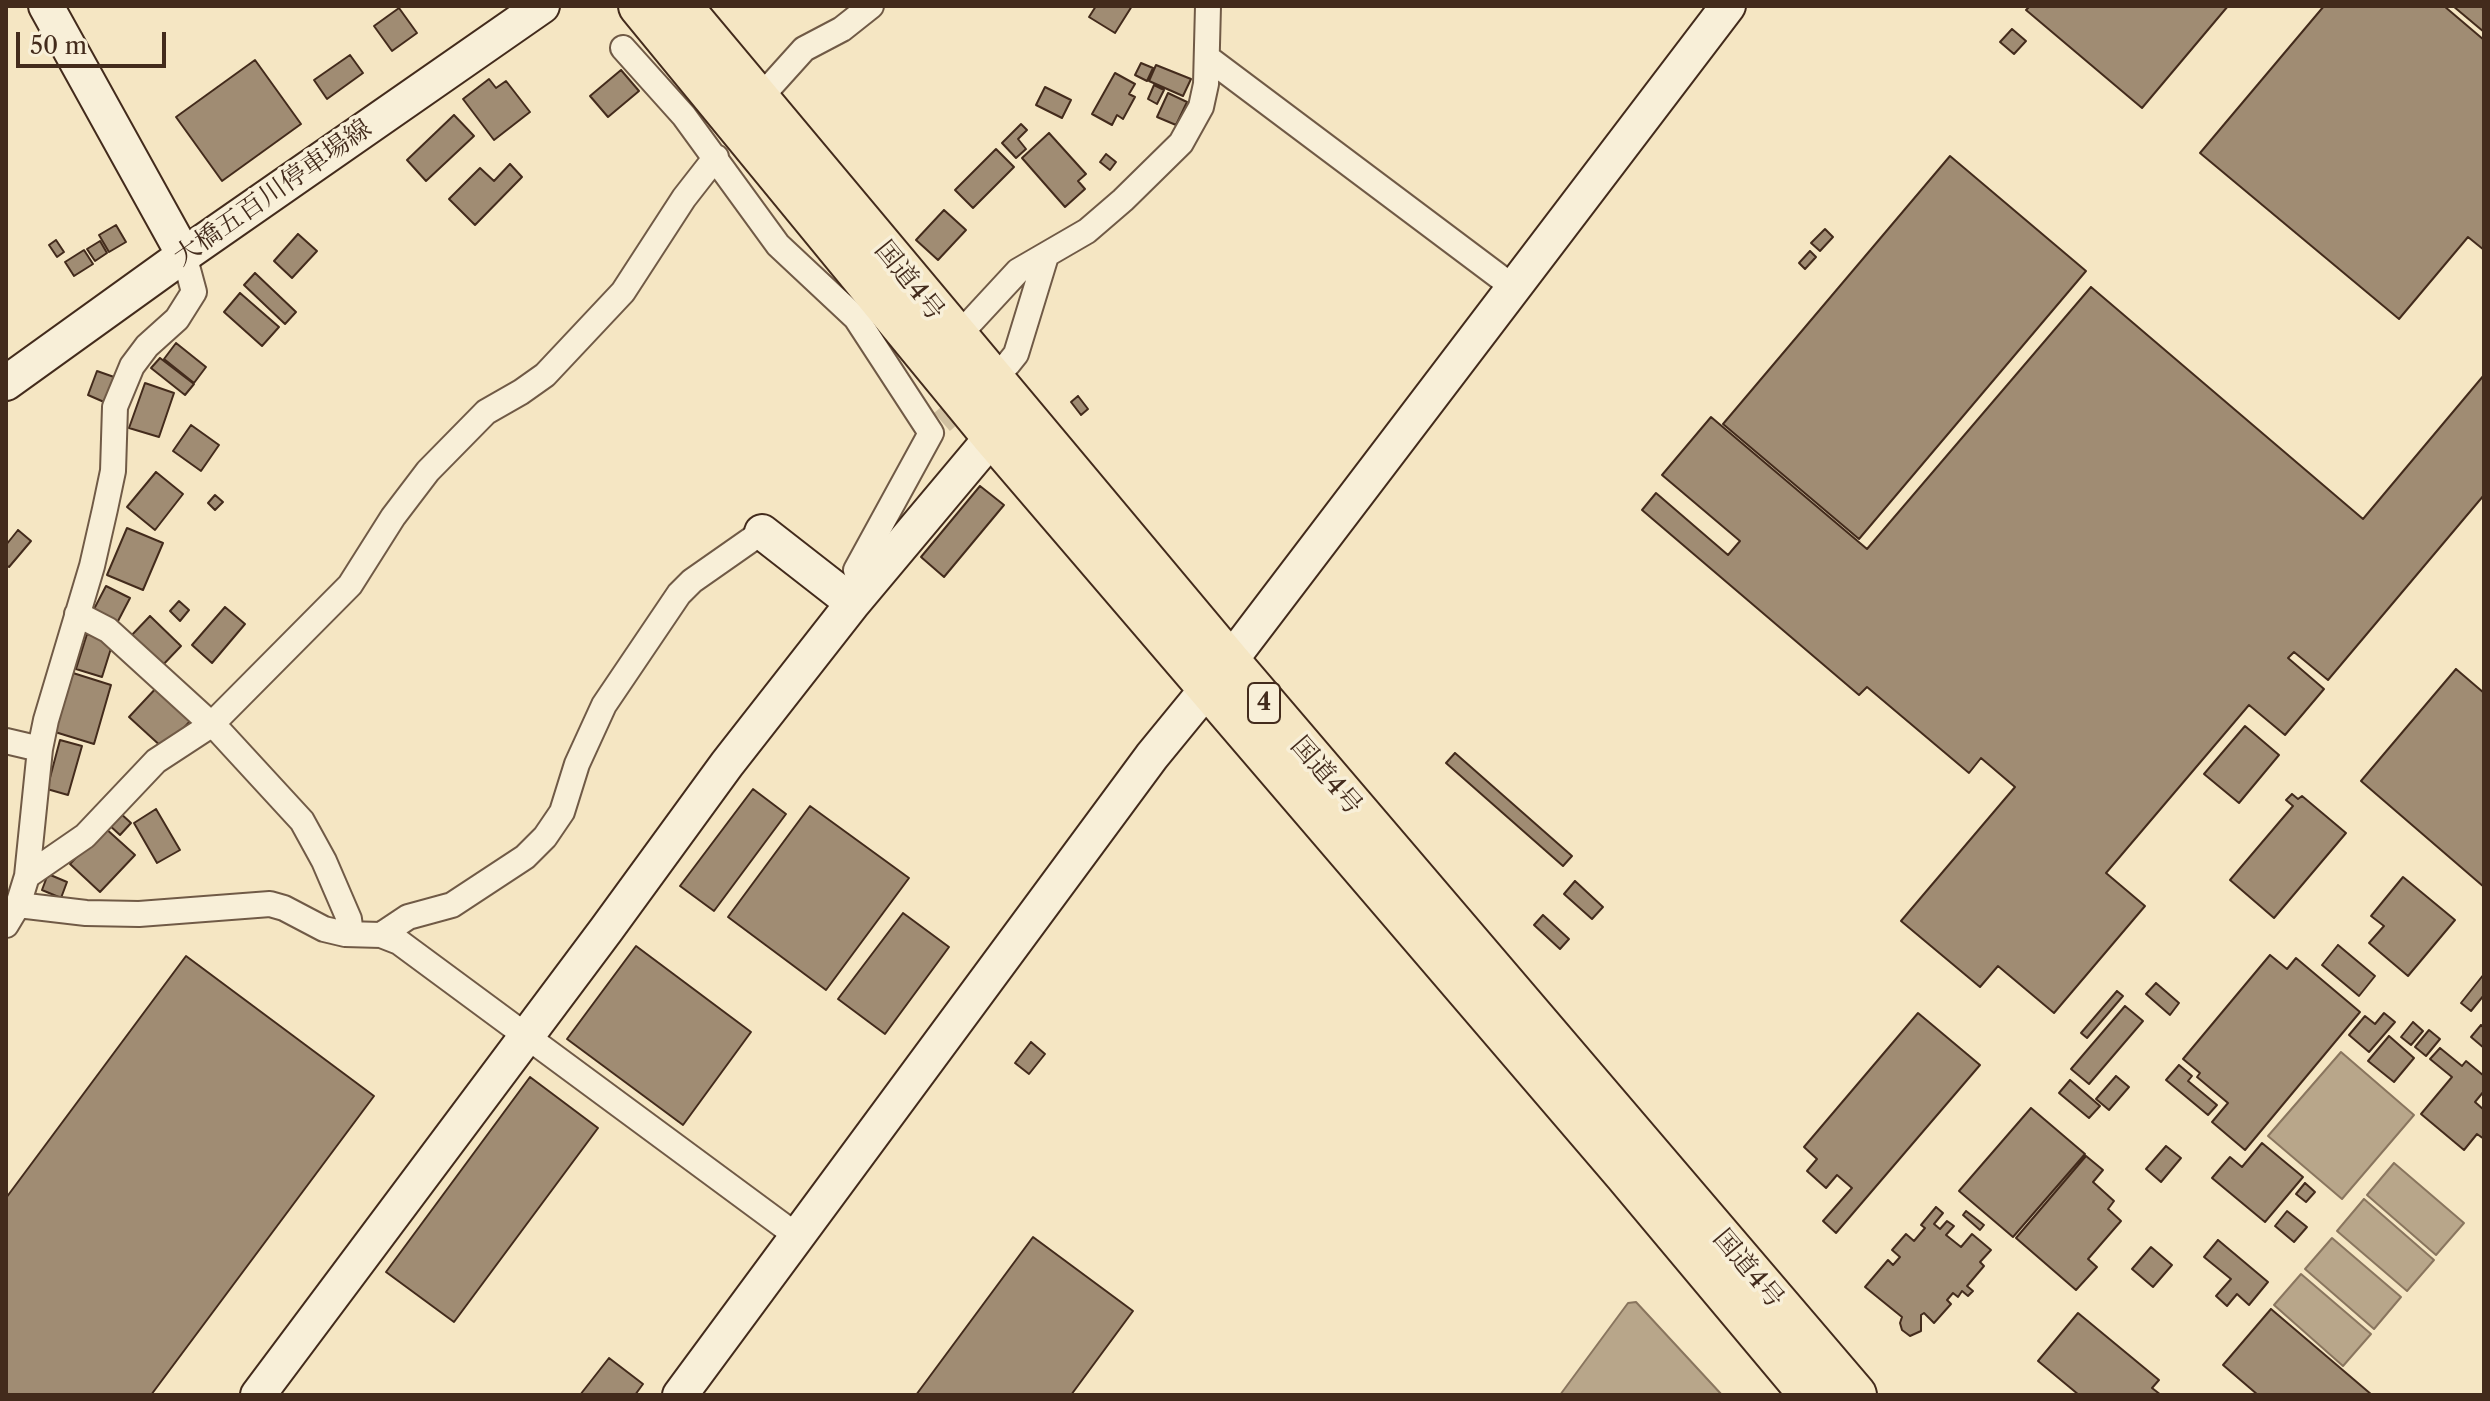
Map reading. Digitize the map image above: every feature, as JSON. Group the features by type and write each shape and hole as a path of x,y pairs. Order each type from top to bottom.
{"highway":[{"name":"国道4号","path":"640,6 993,436 1218,674 1855,1395"},
{"name":"国道4号","path":"680,6 956,338 1218,674 1625,1173 1811,1395"}],"street":[{"path":"46,6 184,255 194,292 177,319 147,346 132,366 115,407 113,471 92,566 46,720 40,749 27,876 12,915 139,914 270,904 324,929 381,935 399,942 797,1236"},
{"name":"大橋五百川停車場線","path":"6,383 542,6"},
{"path":"758,100 804,49 842,29 871,6"},
{"path":"680,1395 1152,756 1728,6"},
{"path":"956,338 1018,271 1087,231 1181,143 1201,107 1208,58 1204,8"},
{"path":"623,48 684,116 778,245 856,318 937,428 856,570 858,597"},
{"path":"1208,58 1513,287"},
{"path":"27,876 85,836 156,761 211,725 350,585 393,517 449,449 486,412 545,375 623,292 684,198 716,157"},
{"path":"1008,364 1016,354 1046,256"},
{"path":"258,1395 727,764 858,597 993,436"},
{"path":"381,935 408,917 452,905 525,857 545,837 562,812 577,764 604,705 679,594 699,575 762,532 858,597"},
{"path":"77,614 108,630 221,733 302,821 324,861 349,919 351,934"},
{"path":"6,741 40,749"}],"shaded area":[{"path":"2341,1052 2414,1115 2342,1199 2268,1136"},
{"path":"2394,1163 2464,1223 2436,1255 2367,1195"},
{"path":"2364,1199 2434,1260 2407,1291 2337,1231"},
{"path":"2332,1238 2401,1297 2374,1329 2305,1269"},
{"path":"2301,1274 2371,1334 2343,1366 2274,1305"},
{"path":"1636,1302 1722,1395 1560,1395 1628,1303"}],"building":[{"path":"1096,6 1132,6 1115,33 1089,17"},
{"path":"2030,6 2228,6 2142,108 2026,10"},
{"path":"2324,6 2444,6 2484,40 2484,250 2468,237 2399,319 2200,153"},
{"path":"2453,6 2484,6 2484,32"},
{"path":"399,8 417,33 392,51 374,26"},
{"path":"2012,29 2026,41 2014,54 2000,42"},
{"path":"350,55 363,73 327,99 314,80"},
{"path":"255,60 301,124 222,181 176,117"},
{"path":"1141,63 1153,68 1147,81 1135,75"},
{"path":"1156,65 1191,79 1183,96 1149,81"},
{"path":"621,70 639,91 608,117 590,96"},
{"path":"1115,73 1135,84 1129,94 1135,97 1123,119 1117,115 1112,125 1092,114"},
{"path":"489,79 496,88 506,81 530,112 494,140 463,99"},
{"path":"1154,85 1164,90 1157,104 1148,99"},
{"path":"1045,87 1071,100 1062,118 1036,105"},
{"path":"1168,93 1187,102 1176,125 1157,117"},
{"path":"454,115 474,136 426,181 407,160"},
{"path":"1021,124 1027,130 1018,139 1026,149 1016,158 1002,143"},
{"path":"1049,133 1086,174 1078,181 1085,189 1065,207 1022,158"},
{"path":"996,149 1014,167 973,208 955,190"},
{"path":"1106,154 1116,162 1110,170 1100,162"},
{"path":"1950,156 2086,271 1859,539 1723,424"},
{"path":"510,164 522,177 475,225 449,199 480,168 494,181"},
{"path":"944,210 966,230 938,260 916,240"},
{"path":"116,225 126,242 109,252 99,235"},
{"path":"1825,229 1833,237 1820,251 1811,243"},
{"path":"298,234 317,251 292,278 274,261"},
{"path":"56,240 64,252 57,257 49,245"},
{"path":"100,241 107,253 95,261 87,249"},
{"path":"84,250 93,264 74,276 65,262"},
{"path":"1810,251 1816,257 1805,269 1799,263"},
{"path":"255,273 296,312 285,324 244,285"},
{"path":"2091,287 2363,519 2484,375 2484,495 2328,680 2294,652 2288,658 2324,689 2285,735 2249,705 2106,873 2145,906 2054,1013 1998,966 1980,987 1901,921 2015,787 1981,758 1969,773 1867,687 1859,695 1642,510 1656,493 1728,555 1740,541 1662,475 1711,417 1867,549"},
{"path":"240,293 279,327 262,346 224,312"},
{"path":"176,343 206,367 194,383 164,359"},
{"path":"160,358 194,384 185,395 151,368"},
{"path":"97,371 114,377 104,402 88,395"},
{"path":"145,383 174,393 159,437 129,428"},
{"path":"1078,396 1088,409 1081,415 1071,402"},
{"path":"191,425 219,445 201,471 173,451"},
{"path":"156,472 183,494 155,530 127,507"},
{"path":"980,486 1004,505 944,577 921,557"},
{"path":"215,495 223,502 215,510 208,503"},
{"path":"127,528 163,543 143,590 107,575"},
{"path":"18,530 31,541 9,567 6,565 6,545"},
{"path":"106,586 130,598 117,623 93,611"},
{"path":"179,601 189,610 180,621 170,611"},
{"path":"225,607 245,624 212,663 192,645"},
{"path":"150,616 181,646 160,668 129,638"},
{"path":"87,634 113,642 102,677 76,669"},
{"path":"2456,669 2484,693 2484,887 2361,781"},
{"path":"73,673 111,685 94,744 55,732"},
{"path":"159,685 194,717 164,749 129,717"},
{"path":"2245,726 2279,755 2239,803 2204,774"},
{"path":"60,740 82,746 68,795 47,789"},
{"path":"1455,753 1572,856 1563,866 1446,763"},
{"path":"753,789 786,814 714,911 680,886"},
{"path":"2292,794 2298,799 2302,796 2346,833 2274,918 2230,880 2293,806 2286,800"},
{"path":"810,806 909,878 826,990 728,917"},
{"path":"156,809 180,850 157,863 134,823"},
{"path":"119,812 131,823 120,835 108,824"},
{"path":"104,827 135,855 100,892 70,864"},
{"path":"48,874 67,882 61,898 42,890"},
{"path":"2403,877 2455,920 2408,976 2369,943 2384,926 2371,916"},
{"path":"1575,881 1603,907 1592,919 1564,894"},
{"path":"903,913 949,947 885,1034 838,999"},
{"path":"1543,915 1569,939 1560,949 1534,925"},
{"path":"2338,945 2375,976 2359,996 2322,965"},
{"path":"636,946 751,1032 683,1125 567,1039"},
{"path":"2270,955 2287,969 2296,958 2360,1012 2245,1150 2212,1122 2228,1103 2197,1077 2200,1073 2183,1059"},
{"path":"186,956 374,1096 151,1395 6,1395 6,1198"},
{"path":"2484,974 2484,995 2471,1011 2461,1003"},
{"path":"2156,983 2179,1003 2170,1015 2146,994"},
{"path":"2117,991 2123,996 2087,1038 2081,1033"},
{"path":"2125,1006 2143,1021 2089,1084 2071,1069"},
{"path":"1918,1013 1980,1065 1836,1233 1823,1221 1852,1188 1837,1175 1826,1188 1807,1171 1817,1159 1804,1147"},
{"path":"2384,1013 2395,1022 2369,1052 2349,1035 2365,1016 2375,1024"},
{"path":"2413,1022 2423,1031 2411,1045 2401,1037"},
{"path":"2481,1025 2484,1028 2484,1048 2471,1037"},
{"path":"2429,1030 2440,1039 2426,1056 2415,1047"},
{"path":"2389,1036 2414,1058 2394,1082 2368,1061"},
{"path":"1031,1042 1045,1054 1029,1074 1015,1063"},
{"path":"2440,1048 2462,1066 2466,1061 2484,1076 2484,1091 2475,1102 2484,1110 2484,1139 2477,1134 2464,1150 2421,1114 2452,1077 2430,1059"},
{"path":"2179,1065 2192,1076 2188,1081 2217,1105 2208,1115 2166,1080"},
{"path":"2116,1076 2129,1087 2109,1110 2096,1099"},
{"path":"530,1077 598,1128 454,1322 386,1272"},
{"path":"2070,1080 2100,1106 2089,1118 2059,1093"},
{"path":"2031,1108 2085,1154 2013,1237 1959,1191"},
{"path":"2262,1143 2303,1177 2265,1222 2212,1178 2230,1157 2242,1167"},
{"path":"2166,1146 2181,1158 2161,1182 2146,1169"},
{"path":"2086,1156 2103,1170 2093,1182 2114,1201 2108,1209 2121,1221 2088,1259 2097,1267 2076,1290 2016,1238"},
{"path":"2305,1183 2315,1192 2306,1202 2296,1194"},
{"path":"1936,1207 1943,1213 1934,1224 1940,1229 1947,1221 1954,1226 1946,1235 1961,1247 1972,1234 1991,1250 1980,1262 1984,1266 1967,1286 1973,1291 1968,1296 1962,1291 1958,1297 1953,1293 1947,1300 1951,1304 1934,1323 1924,1313 1921,1315 1921,1331 1910,1336 1902,1330 1902,1317 1865,1287 1888,1260 1893,1265 1900,1257 1892,1250 1906,1234 1914,1241 1925,1228 1921,1225"},
{"path":"1966,1211 1984,1225 1980,1230 1963,1215"},
{"path":"2287,1211 2307,1227 2294,1242 2275,1226"},
{"path":"1033,1237 1133,1311 1071,1395 916,1395"},
{"path":"2218,1240 2268,1282 2249,1305 2237,1294 2227,1306 2216,1296 2231,1279 2204,1257"},
{"path":"2151,1247 2172,1265 2153,1287 2132,1269"},
{"path":"2271,1309 2372,1395 2258,1395 2223,1365"},
{"path":"2078,1313 2159,1380 2152,1388 2161,1395 2079,1395 2038,1361"},
{"path":"609,1358 643,1384 635,1395 580,1395"}],"tunnel":[{"path":"942,422 973,395"}]}
